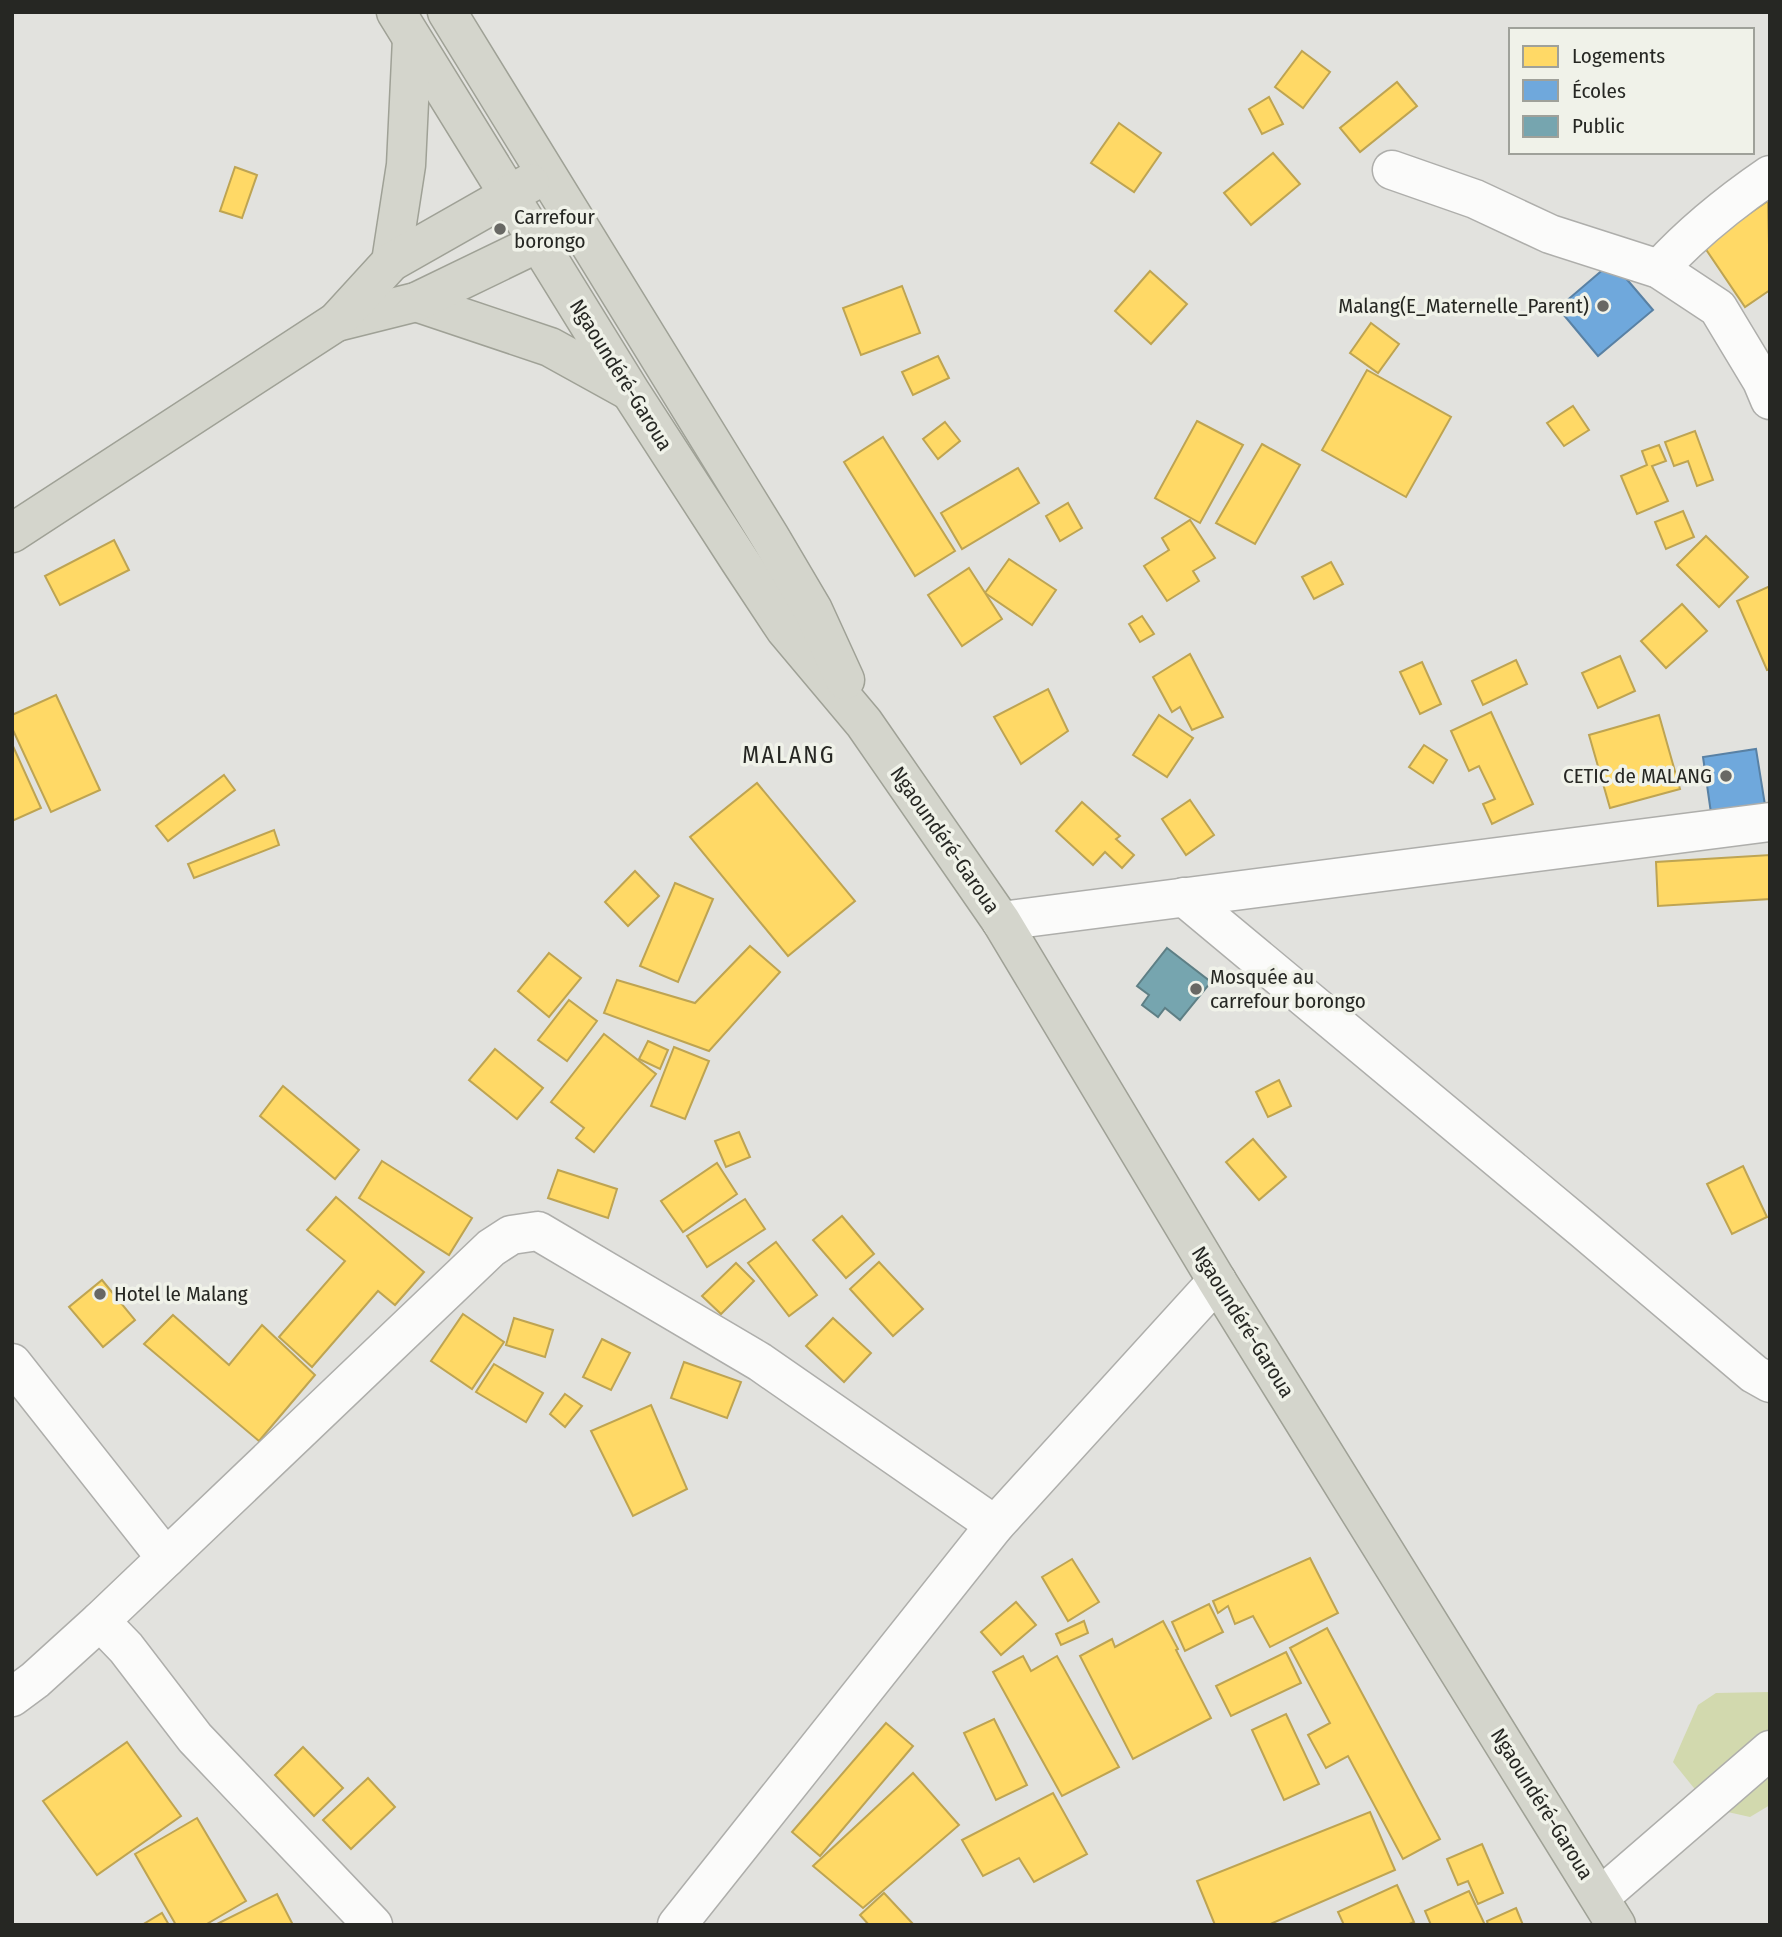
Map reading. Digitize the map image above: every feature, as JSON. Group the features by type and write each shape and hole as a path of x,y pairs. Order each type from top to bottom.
{"highway":[{"name":"Ngaoundéré-Garoua","path":"447,12 813,610 864,723"},
{"name":"Ngaoundéré-Garoua","path":"404,26 630,391 785,629 864,723 1000,921 1217,1281 1608,1911"},
{"path":"391,262 406,165 404,26"},
{"path":"12,533 336,322 391,262 547,173"},
{"path":"336,322 416,302 538,243 574,220"},
{"path":"416,302 550,347 630,391"}],"street":[{"path":"1392,170 1475,199 1550,234 1659,269 1718,308 1762,382 1770,401"},
{"path":"1659,269 1686,240 1731,202 1770,175"},
{"path":"1000,921 1770,822"},
{"path":"1184,897 1754,1374 1770,1384"},
{"path":"12,1696 35,1680 100,1621 491,1248 511,1235 538,1231 760,1362 995,1525"},
{"path":"677,1925 995,1525 1217,1281"},
{"path":"12,1363 166,1558"},
{"path":"100,1621 126,1648 195,1738 373,1925"},
{"path":"1608,1911 1770,1750"}],"green space":[{"path":"1770,1692 1770,1805 1750,1817 1710,1808 1673,1762 1698,1705 1716,1693"}],"building: Logements":[{"path":"1302,51 1330,72 1303,108 1275,87"},
{"path":"1397,82 1417,106 1360,152 1340,128"},
{"path":"1269,97 1283,124 1262,134 1249,109"},
{"path":"1119,123 1161,153 1134,192 1091,163"},
{"path":"1273,153 1300,184 1251,225 1224,193"},
{"path":"235,167 257,175 242,218 220,211"},
{"path":"1768,201 1770,290 1745,307 1703,245"},
{"path":"1150,271 1187,304 1151,344 1115,311"},
{"path":"902,286 920,333 861,355 843,308"},
{"path":"1371,323 1399,344 1378,373 1350,353"},
{"path":"938,356 949,378 913,395 902,372"},
{"path":"1367,370 1451,417 1406,497 1322,450"},
{"path":"1573,406 1589,430 1564,446 1547,423"},
{"path":"1197,421 1243,445 1200,523 1155,498"},
{"path":"945,422 960,441 938,459 923,439"},
{"path":"1695,431 1713,480 1697,486 1688,461 1674,466 1665,442"},
{"path":"883,437 955,551 915,576 844,462"},
{"path":"1262,444 1300,465 1255,544 1216,523"},
{"path":"1659,445 1666,461 1652,466 1668,501 1637,514 1621,476 1647,465 1642,451"},
{"path":"1018,468 1039,503 962,549 941,513"},
{"path":"1068,503 1082,528 1060,541 1046,516"},
{"path":"1683,511 1694,537 1666,549 1655,522"},
{"path":"1190,520 1215,558 1193,571 1199,581 1167,601 1144,566 1169,550 1162,538"},
{"path":"1706,536 1748,577 1719,607 1677,565"},
{"path":"114,540 129,570 60,605 45,576"},
{"path":"1009,559 1056,590 1032,625 985,593"},
{"path":"1331,562 1343,584 1314,599 1302,577"},
{"path":"969,568 1002,619 962,646 928,595"},
{"path":"1770,586 1770,669 1767,670 1737,601"},
{"path":"1682,604 1707,631 1666,668 1641,641"},
{"path":"1142,616 1154,634 1140,642 1129,624"},
{"path":"1190,654 1223,717 1192,730 1180,707 1172,712 1153,677"},
{"path":"1620,656 1635,691 1598,708 1582,673"},
{"path":"1516,660 1527,684 1483,705 1472,681"},
{"path":"1422,662 1441,704 1420,714 1400,672"},
{"path":"1048,689 1068,731 1021,764 994,717"},
{"path":"56,695 100,790 51,812 12,728 12,715"},
{"path":"1491,712 1533,804 1492,824 1483,804 1495,799 1479,766 1469,771 1451,731"},
{"path":"1159,715 1193,738 1167,777 1133,755"},
{"path":"1659,715 1680,789 1610,808 1589,735"},
{"path":"12,744 41,808 12,821"},
{"path":"1424,745 1447,760 1433,783 1409,767"},
{"path":"224,775 235,790 168,841 156,826"},
{"path":"757,783 855,901 788,956 690,837"},
{"path":"1190,800 1214,835 1186,855 1162,819"},
{"path":"1082,802 1120,836 1116,839 1134,855 1122,868 1105,852 1093,865 1056,831"},
{"path":"274,830 279,845 194,878 188,864"},
{"path":"1770,855 1770,899 1658,906 1656,862"},
{"path":"635,871 659,896 628,926 605,902"},
{"path":"675,883 713,899 678,982 640,966"},
{"path":"750,946 780,972 709,1051 604,1013 617,980 695,1003"},
{"path":"549,953 581,978 549,1017 518,991"},
{"path":"569,1000 597,1021 567,1061 538,1040"},
{"path":"604,1034 656,1074 594,1152 576,1138 584,1128 551,1102"},
{"path":"648,1041 668,1050 660,1069 639,1059"},
{"path":"674,1047 709,1061 685,1119 651,1106"},
{"path":"495,1049 543,1088 517,1119 469,1080"},
{"path":"1279,1080 1291,1106 1268,1117 1256,1092"},
{"path":"283,1086 359,1150 335,1179 260,1116"},
{"path":"739,1132 750,1157 726,1167 715,1141"},
{"path":"1253,1139 1286,1177 1259,1200 1226,1162"},
{"path":"382,1161 472,1218 449,1255 359,1198"},
{"path":"717,1163 737,1194 683,1232 661,1201"},
{"path":"1743,1166 1767,1217 1732,1234 1707,1184"},
{"path":"558,1170 617,1189 608,1218 548,1198"},
{"path":"336,1197 424,1272 395,1305 378,1291 312,1367 279,1337 345,1261 307,1230"},
{"path":"745,1199 765,1229 707,1267 687,1236"},
{"path":"842,1216 874,1254 846,1278 813,1240"},
{"path":"776,1242 817,1295 789,1316 748,1263"},
{"path":"879,1262 923,1309 893,1336 850,1289"},
{"path":"736,1263 754,1281 721,1314 702,1296"},
{"path":"102,1280 135,1320 103,1347 69,1307"},
{"path":"463,1314 504,1342 472,1389 431,1361"},
{"path":"173,1315 229,1365 262,1325 315,1375 259,1441 144,1344"},
{"path":"514,1318 553,1330 545,1357 506,1345"},
{"path":"833,1318 871,1353 844,1382 806,1346"},
{"path":"602,1339 630,1353 611,1390 583,1377"},
{"path":"684,1362 741,1382 727,1418 671,1398"},
{"path":"494,1364 543,1393 526,1422 476,1392"},
{"path":"565,1394 582,1406 565,1427 550,1414"},
{"path":"651,1405 687,1489 633,1516 591,1431"},
{"path":"1310,1558 1338,1613 1270,1647 1253,1616 1235,1624 1228,1606 1218,1613 1213,1601"},
{"path":"1072,1559 1099,1602 1068,1621 1042,1577"},
{"path":"1016,1602 1036,1625 1001,1655 981,1632"},
{"path":"1209,1604 1223,1632 1185,1651 1172,1622"},
{"path":"1084,1621 1088,1633 1061,1645 1056,1634"},
{"path":"1163,1621 1211,1718 1133,1759 1080,1656 1112,1639 1115,1647"},
{"path":"1327,1628 1440,1839 1403,1859 1348,1756 1326,1768 1308,1735 1330,1723 1290,1648"},
{"path":"1286,1652 1301,1683 1231,1716 1216,1686"},
{"path":"1023,1656 1031,1671 1057,1656 1119,1767 1062,1796 993,1672"},
{"path":"1286,1714 1319,1784 1284,1800 1252,1730"},
{"path":"994,1719 1027,1785 996,1800 964,1733"},
{"path":"886,1723 913,1746 820,1856 792,1832"},
{"path":"127,1742 181,1816 97,1875 43,1801"},
{"path":"303,1747 343,1788 314,1816 275,1775"},
{"path":"913,1773 959,1825 863,1908 813,1866"},
{"path":"368,1778 395,1807 351,1849 323,1820"},
{"path":"1053,1793 1087,1854 1034,1882 1019,1858 983,1876 962,1840"},
{"path":"1370,1812 1395,1870 1268,1925 1215,1925 1197,1881"},
{"path":"197,1818 246,1901 205,1925 176,1925 135,1854"},
{"path":"1482,1844 1503,1893 1478,1904 1468,1881 1458,1885 1447,1859"},
{"path":"1397,1885 1414,1922 1407,1925 1344,1925 1338,1912"},
{"path":"1469,1891 1485,1925 1431,1925 1425,1911"},
{"path":"884,1893 914,1925 869,1925 860,1915"},
{"path":"277,1894 293,1925 215,1925"},
{"path":"1516,1908 1523,1925 1488,1925 1487,1921"},
{"path":"162,1913 169,1925 142,1925"}],"building: Écoles":[{"path":"1612,262 1653,310 1598,356 1558,308"},
{"path":"1756,749 1765,805 1711,813 1703,757"}],"building: Public":[{"path":"1167,948 1211,982 1180,1020 1165,1008 1158,1017 1142,1005 1149,995 1137,986"}],"place":[{"name":"Carrefour borongo","path":"500,229"},
{"name":"Malang(E_Maternelle_Parent)","path":"1603,306"},
{"name":"CETIC de MALANG","path":"1726,776"},
{"name":"Mosquée au carrefour borongo","path":"1196,989"},
{"name":"Hotel le Malang","path":"100,1294"}],"district":[{"name":"MALANG","path":"789,755"}]}
